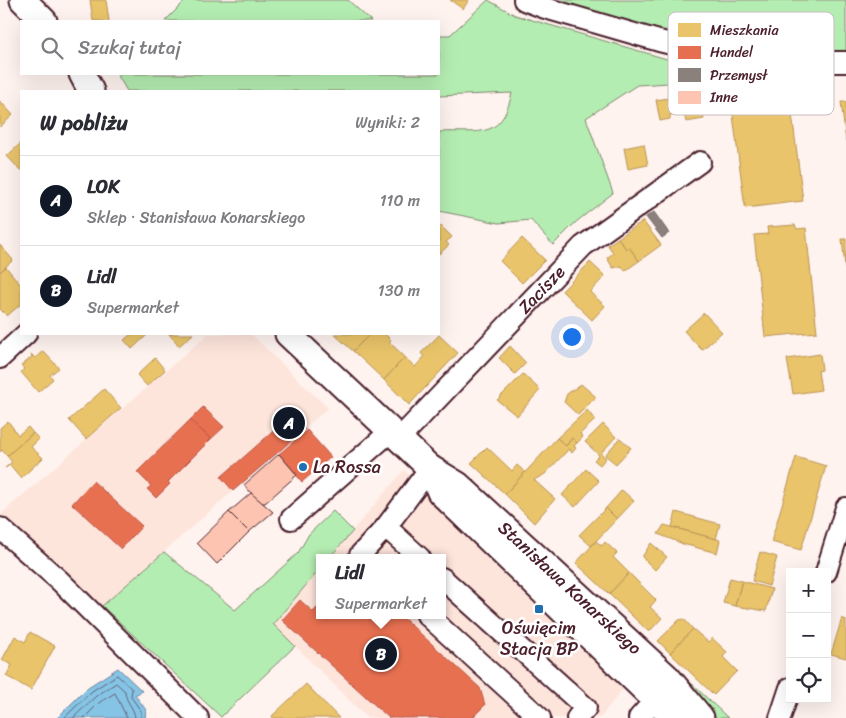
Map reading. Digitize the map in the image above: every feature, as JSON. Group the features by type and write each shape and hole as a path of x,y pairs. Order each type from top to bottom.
{"main road":[{"path":"23,0 43,20"},
{"path":"49,0 58,20"},
{"path":"83,75 90,90"},
{"name":"Stanisława Konarskiego","path":"289,335 430,468 458,485 668,678 701,718"},
{"name":"Stanisława Konarskiego","path":"430,468 440,492 660,708 674,718"}],"street":[{"path":"524,0 545,8 668,43"},
{"name":"Zacisze","path":"291,519 396,434 583,246 700,162"},
{"path":"0,358 25,335"},
{"path":"361,554 386,526 430,468"},
{"path":"827,568 846,508"},
{"path":"386,526 416,554"},
{"path":"0,528 60,581 198,718"},
{"path":"446,582 586,708 577,718"},
{"path":"431,619 540,718"},
{"path":"780,718 786,700"},
{"path":"639,718 660,708"}],"shaded area":[{"path":"207,335 252,335 328,408 102,606 1,514"},
{"path":"404,470 627,684 600,718 367,718 273,624 316,574 316,619 446,619 446,554 332,554"}],"green space":[{"path":"186,0 348,0 370,20 166,20"},
{"path":"488,0 515,15 668,59 668,83 637,85 586,118 613,193 576,222 553,245 531,220 499,223 440,211 440,132 487,130 495,126 502,119 512,93 440,96 440,90 126,90 118,75 440,75 440,35 450,35"},
{"path":"551,0 846,0 846,54 834,54 834,12 668,12 668,36"},
{"path":"333,511 353,531 333,554 316,554 316,574 273,624 295,646 221,717 102,606 164,552 235,610 298,553 309,534"},
{"path":"652,646 728,718 709,718 652,654"}],"water":[{"path":"118,668 142,691 135,695 146,710 145,718 57,718 88,687"}],"building: Mieszkania":[{"path":"90,0 106,0 109,20 93,20"},
{"path":"450,0 469,0 463,9"},
{"path":"668,98 668,115 670,115 670,119 660,121 656,100"},
{"path":"0,101 13,115 0,127"},
{"path":"841,102 846,102 846,141"},
{"path":"684,115 703,115 704,119 686,122"},
{"path":"733,115 792,115 803,201 745,208"},
{"path":"20,144 20,170 7,156"},
{"path":"644,144 648,165 628,169 624,148"},
{"path":"643,221 661,245 639,261 629,247 626,249 618,238"},
{"path":"795,225 797,229 806,228 817,332 765,337 754,235 768,234 767,227"},
{"path":"440,227 452,237 446,242 449,245 440,253"},
{"path":"522,238 545,260 522,283 500,261"},
{"path":"618,238 626,249 629,247 639,261 625,271 622,266 613,268 607,258 613,253 608,245"},
{"path":"842,239 846,239 846,276"},
{"path":"0,245 13,260 0,272"},
{"path":"590,262 605,276 590,292 605,306 592,320 562,291"},
{"path":"6,267 20,284 20,305 7,316 0,309 0,272"},
{"path":"704,313 722,332 702,350 684,331"},
{"path":"130,335 147,335 132,349 124,340"},
{"path":"170,335 192,335 179,346"},
{"path":"335,335 369,335 353,351"},
{"path":"369,335 386,335 391,340 389,342 405,357 384,380 353,351"},
{"path":"439,335 458,353 409,405 384,380 405,357 415,367 424,357 421,353"},
{"path":"510,346 526,363 515,374 499,358"},
{"path":"43,351 59,368 50,375 53,379 38,392 21,372 24,369 21,366 32,357 31,354 35,358"},
{"path":"820,354 822,370 818,371 821,390 793,394 787,359"},
{"path":"155,358 165,370 147,386 137,375"},
{"path":"523,374 540,390 517,416 497,400"},
{"path":"581,384 596,397 578,415 564,402 567,394"},
{"path":"104,389 121,408 86,439 69,420"},
{"path":"587,410 595,420 580,434 583,437 577,443 572,438 566,446 557,438"},
{"path":"8,421 18,435 28,427 33,433 7,456 2,450 0,452 0,428"},
{"path":"603,424 616,437 601,453 606,458 600,465 594,460 599,455 585,442"},
{"path":"33,433 39,439 31,447 43,458 21,478 10,465 5,468 12,462 7,456"},
{"path":"557,438 566,446 572,438 577,443 574,446 576,448 572,453 569,449 545,474 534,480 555,499 534,523 505,494"},
{"path":"620,438 631,448 616,464 605,455"},
{"path":"487,447 512,471 517,465 525,472 505,494 471,463"},
{"path":"796,457 826,466 801,550 771,542"},
{"path":"586,469 599,481 575,507 562,495"},
{"path":"622,490 634,501 617,519 606,508"},
{"path":"606,508 617,519 591,546 579,535"},
{"path":"676,512 720,524 716,539 672,527"},
{"path":"664,525 720,540 717,553 683,544 658,534"},
{"path":"596,541 602,546 605,542 617,553 613,557 629,573 609,594 576,563"},
{"path":"651,543 667,557 655,570 642,557"},
{"path":"760,552 777,557 769,586 752,581"},
{"path":"629,573 656,600 650,607 662,618 649,632 609,594"},
{"path":"730,578 742,581 735,606 723,603"},
{"path":"742,581 772,589 766,611 735,606"},
{"path":"842,618 846,620 846,658 831,654"},
{"path":"684,619 693,629 670,653 658,641 679,620"},
{"path":"693,629 708,642 712,638 727,652 723,657 737,671 714,695 670,653"},
{"path":"30,632 55,646 31,690 6,676 12,665 2,660 15,636 25,642"},
{"path":"306,684 339,718 273,718 272,716"}],"building: Handel":[{"path":"203,407 224,427 211,439 190,420"},
{"path":"290,412 305,429 233,491 221,477 278,427 275,424"},
{"path":"190,420 211,439 168,482 170,484 156,498 147,489 151,486 137,472"},
{"path":"307,430 331,457 302,482 279,454"},
{"path":"93,481 142,526 121,549 72,504"},
{"path":"300,600 313,612 316,609 316,619 404,619 480,688 485,705 472,718 389,718 282,620"}],"building: Przemysł":[{"path":"654,212 669,233 662,238 646,217"}],"building: Inne":[{"path":"279,454 297,475 265,503 260,503 244,485"},
{"path":"251,493 273,512 249,532 229,512"},
{"path":"229,512 249,532 217,564 197,543"}],"place":[{"name":"LOK","path":"289,423"},
{"name":"La Rossa","path":"303,467"},
{"name":"Oświęcim Stacja BP","path":"539,609"},
{"name":"Lidl","path":"381,654"}]}
